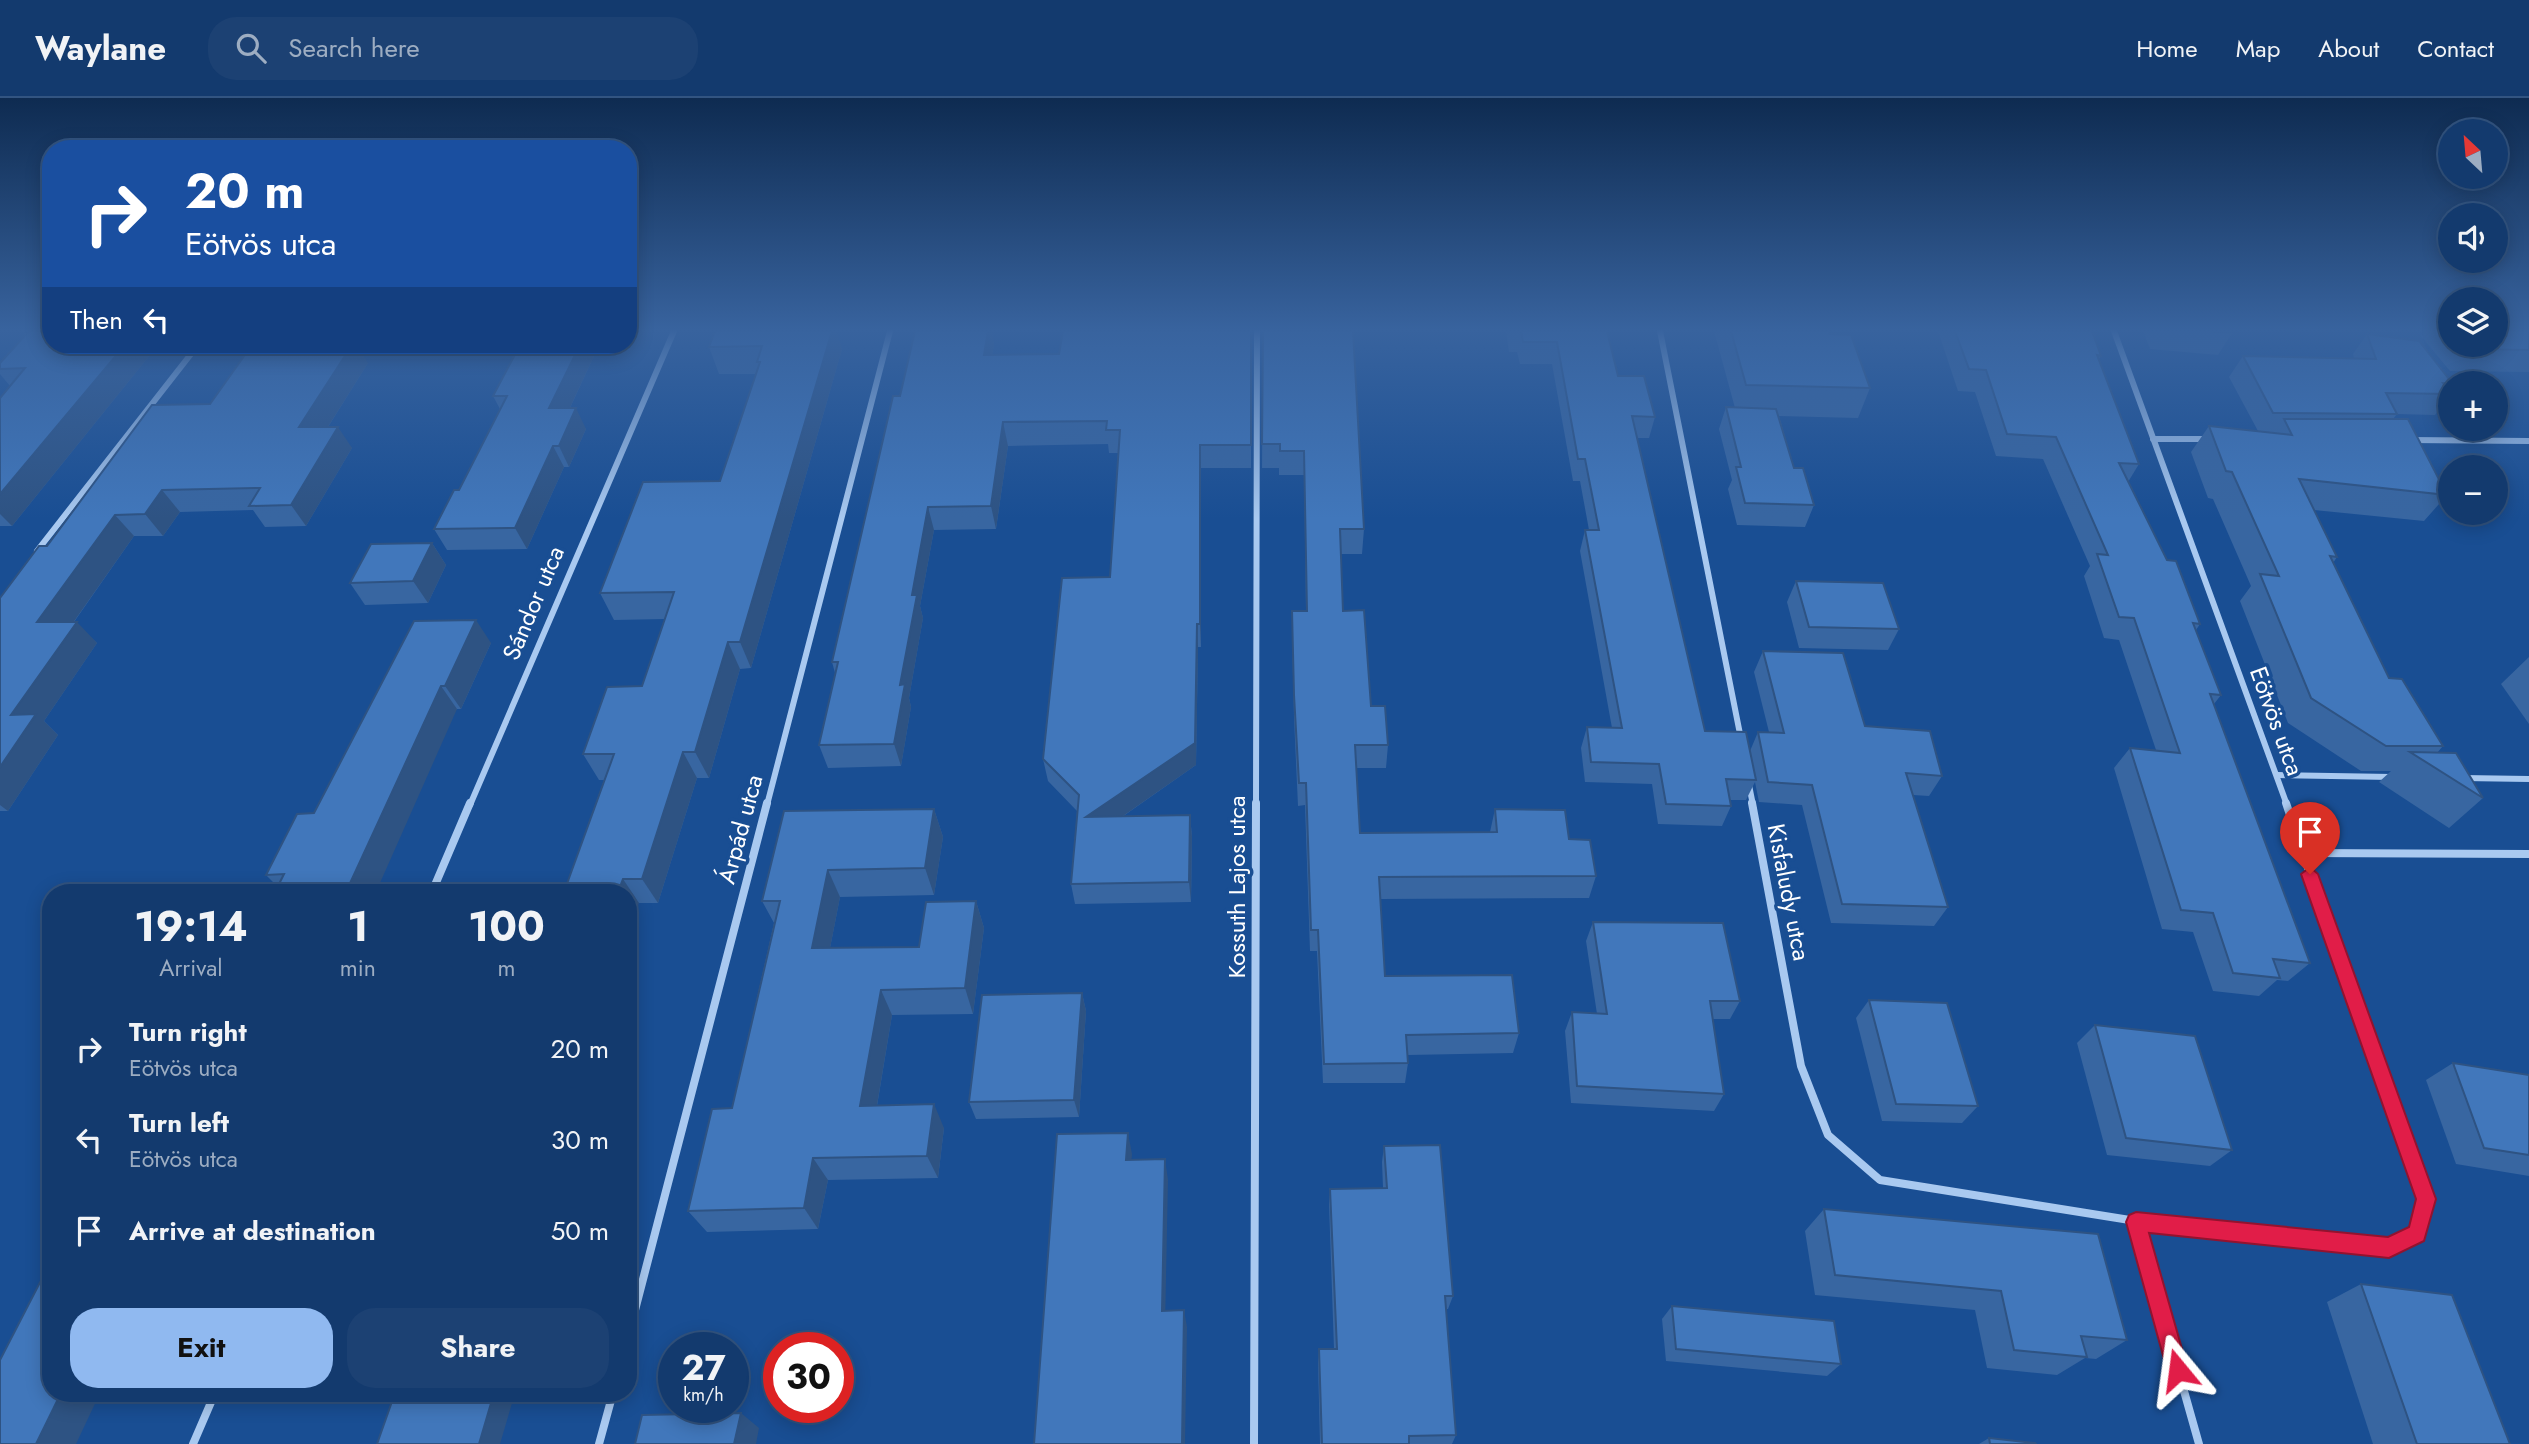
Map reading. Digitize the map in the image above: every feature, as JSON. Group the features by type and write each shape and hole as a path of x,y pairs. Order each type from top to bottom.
{"street":[{"path":"33,557 160,394"},
{"name":"Sándor utca","path":"435,884 647,394"},
{"name":"Árpád utca","path":"637,1303 875,394"},
{"name":"Kossuth Lajos utca","path":"1254,1444 1257,394"},
{"path":"1672,394 1743,754"},
{"name":"Eötvös utca","path":"2136,1222 2389,1248 2417,1234 2426,1199 2356,1010 2277,775 2137,394"},
{"path":"2153,439 2223,439"},
{"path":"2404,440 2529,441"},
{"path":"2277,775 2406,777"},
{"path":"2447,778 2529,779"},
{"name":"Kisfaludy utca","path":"1748,781 1801,1066 1828,1135 1880,1180 2136,1222"},
{"path":"2303,853 2529,854"},
{"path":"2136,1222 2199,1444"},
{"path":"193,1444 211,1402"},
{"path":"599,1444 611,1402"}],"building":[{"path":"3,394 84,394 0,494 0,398"},
{"path":"217,394 320,394 299,427 338,427 291,505 249,506 260,488 162,490 145,514 115,515 37,622 77,622 11,715 36,714 0,767 0,598 39,546 47,546 152,405 210,404"},
{"path":"494,394 556,394 549,408 576,408 559,446 553,446 515,528 434,529 454,490 459,490 507,396 493,396"},
{"path":"749,394 813,394 740,642 728,642 695,752 683,752 642,879 623,879 621,884 567,884 614,754 583,754 607,687 642,686 674,592 600,593 643,482 720,481"},
{"path":"901,394 1251,394 1251,445 1200,445 1200,624 1197,624 1195,743 1086,817 1190,815 1189,882 1071,884 1079,795 1043,759 1062,578 1110,577 1120,430 1106,430 1107,421 1003,422 991,506 928,507 912,595 917,595 900,685 905,684 894,744 819,745 838,662 832,662 893,396"},
{"path":"1262,394 1356,394 1364,529 1340,529 1343,611 1364,610 1371,706 1385,706 1388,745 1355,745 1360,833 1497,832 1495,809 1565,810 1569,839 1590,840 1596,876 1379,877 1385,976 1512,975 1519,1033 1406,1035 1408,1063 1324,1064 1318,930 1311,930 1306,783 1299,783 1294,695 1292,611 1307,611 1304,451 1280,451 1280,444 1262,444"},
{"path":"1566,394 1649,394 1655,417 1632,416 1705,731 1746,732 1756,780 1726,779 1731,806 1666,804 1659,764 1591,762 1587,727 1622,728 1585,530 1599,530 1585,459 1578,459"},
{"path":"1994,394 2112,394 2139,464 2119,463 2167,560 2176,561 2200,624 2193,623 2221,695 2210,694 2310,963 2273,959 2280,978 2233,973 2213,913 2181,910 2130,748 2180,753 2134,618 2119,617 2097,554 2108,555 2056,437 2007,434"},
{"path":"2263,394 2386,394 2397,414 2273,413"},
{"path":"1726,407 1776,409 1794,468 1803,468 1814,505 1745,503 1736,467 1741,467"},
{"path":"2284,419 2408,419 2438,477 2438,494 2299,479 2337,557 2330,556 2389,678 2402,679 2443,746 2386,746 2311,698 2260,574 2279,576 2232,472 2226,471 2209,426 2292,435"},
{"path":"432,543 413,581 350,583 371,544"},
{"path":"1796,581 1883,583 1899,629 1809,627"},
{"path":"476,620 445,686 441,686 350,884 279,884 284,874 266,875 297,814 314,813 414,621"},
{"path":"1763,651 1843,653 1865,726 1930,731 1942,776 1906,773 1948,907 1842,904 1812,785 1768,782 1758,732 1784,733"},
{"path":"2410,752 2456,753 2483,798"},
{"path":"934,809 925,868 828,870 812,948 919,947 926,902 976,901 965,988 881,990 860,1106 934,1104 927,1156 813,1158 804,1208 688,1211 712,1109 732,1108 780,901 762,901 784,811"},
{"path":"1593,922 1723,923 1740,1001 1710,1001 1724,1094 1577,1086 1572,1012 1607,1014"},
{"path":"1082,993 1074,1100 969,1102 982,995"},
{"path":"1869,1000 1947,1003 1978,1106 1896,1104"},
{"path":"2095,1025 2195,1036 2232,1150 2126,1138"},
{"path":"2453,1063 2529,1075 2529,1155 2484,1148"},
{"path":"1128,1133 1126,1160 1165,1159 1162,1311 1184,1310 1182,1444 1034,1444 1057,1134"},
{"path":"1440,1145 1453,1296 1445,1296 1456,1435 1409,1436 1409,1444 1322,1444 1319,1349 1337,1349 1330,1189 1387,1188 1384,1146"},
{"path":"1824,1209 2098,1234 2127,1340 2081,1336 2087,1357 2014,1350 2001,1291 1835,1275"},
{"path":"42,1278 42,1402 57,1402 36,1444 0,1444 0,1360"},
{"path":"2361,1284 2452,1295 2510,1444 2417,1444"},
{"path":"1672,1306 1834,1321 1841,1364 1676,1349"},
{"path":"392,1402 491,1402 479,1444 377,1444"},
{"path":"642,1415 658,1415 658,1423 739,1423 734,1444 635,1444"},
{"path":"1989,1438 2035,1443 2036,1444 1990,1444"}],"route":[{"path":"2178,1370 2136,1222 2389,1248 2417,1234 2426,1199 2356,1010 2310,874"}]}
